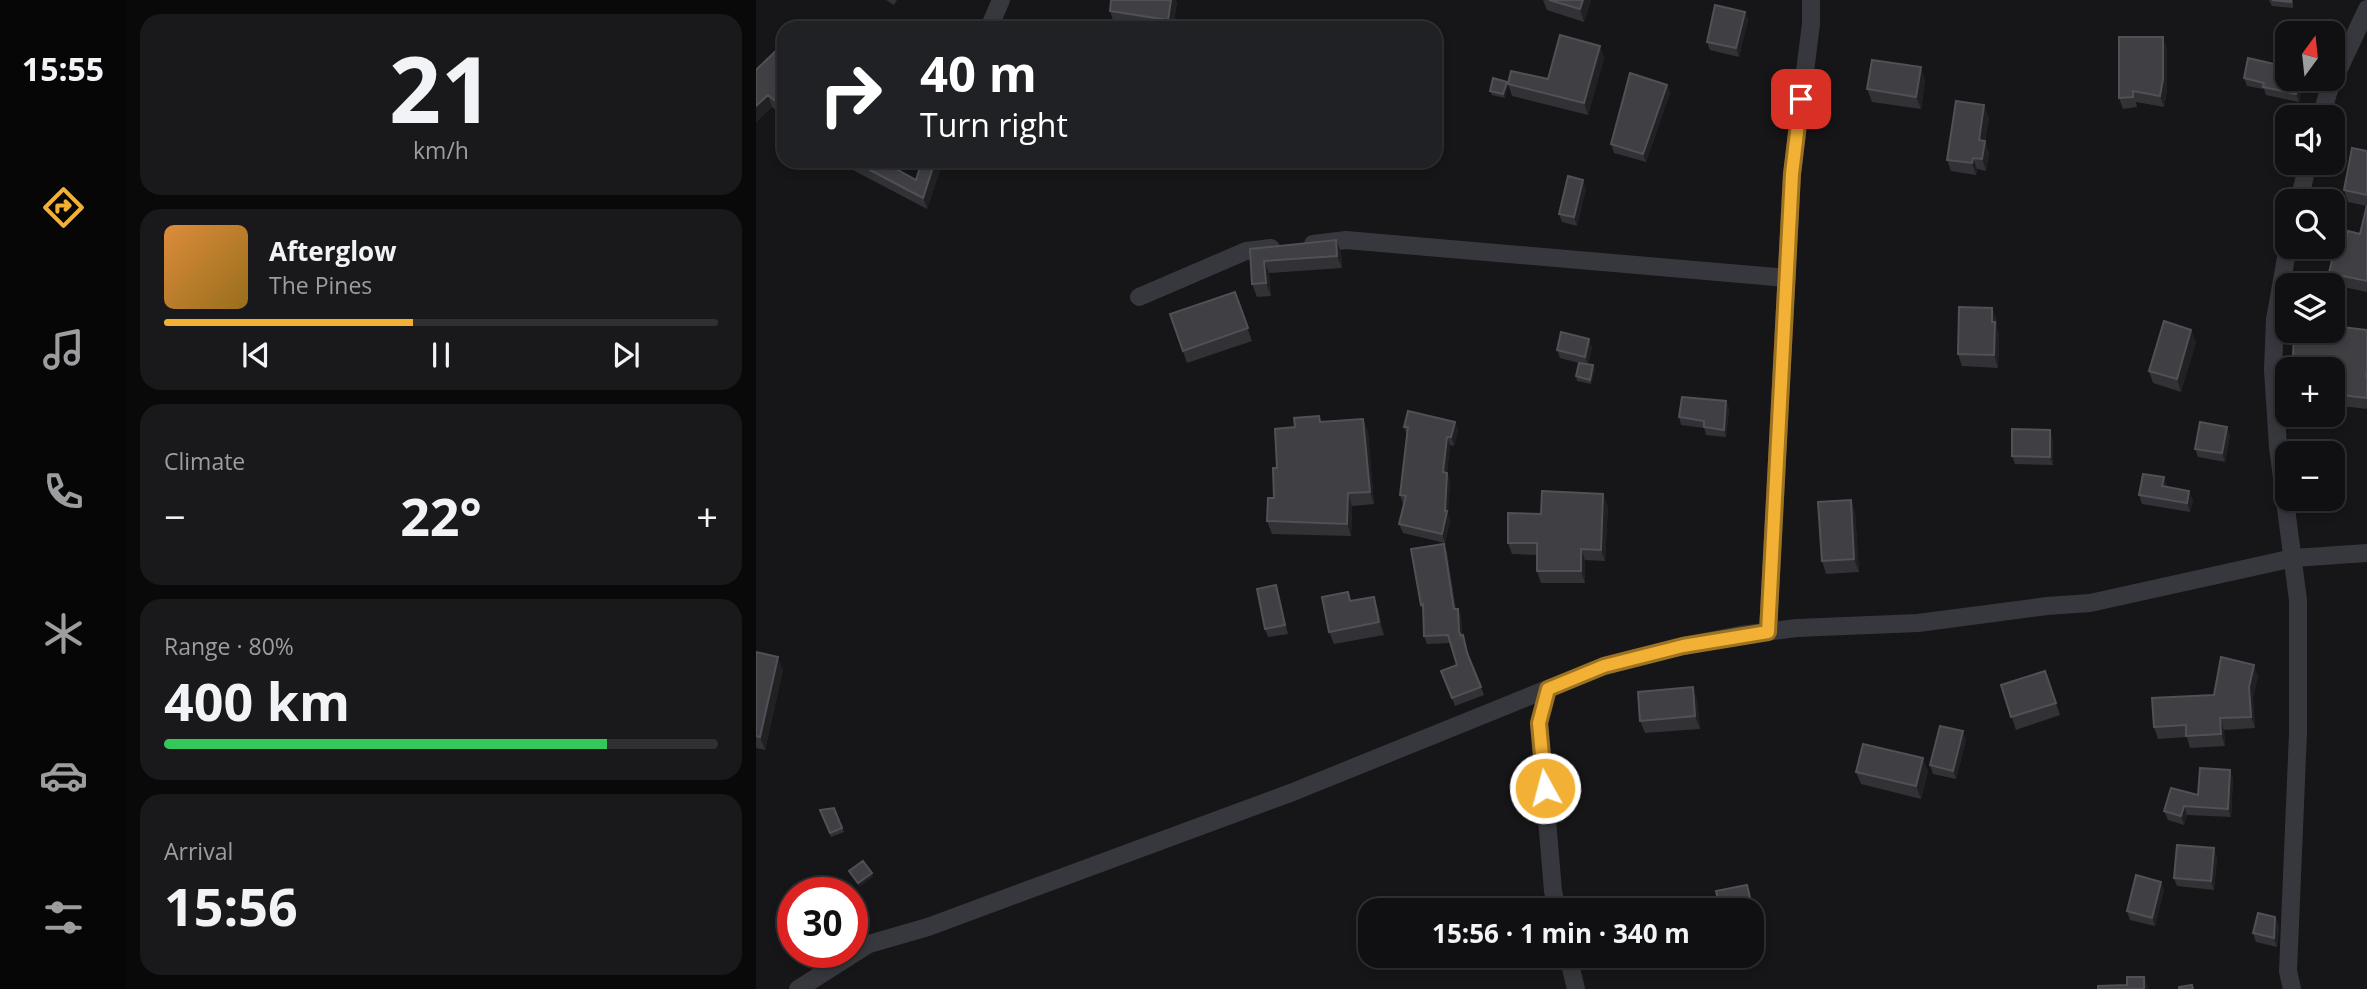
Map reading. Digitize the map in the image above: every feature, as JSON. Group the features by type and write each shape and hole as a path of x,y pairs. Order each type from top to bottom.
{"street":[{"path":"992,21 1001,0"},
{"path":"1768,632 1792,174 1811,24 1811,0"},
{"path":"2325,105 2367,9"},
{"path":"1139,297 1246,251 1346,240 1787,278"},
{"path":"2286,259 2275,319 2273,370 2278,447 2298,600 2298,733 2288,971 2292,989"},
{"path":"797,989 869,944 928,926 1280,797 1604,666 1683,646 1768,632 1797,628 1918,623 2090,603 2294,558 2367,553"},
{"path":"1548,689 1539,723 1554,898"},
{"path":"1571,968 1576,989"}],"building":[{"path":"1111,0 1171,0 1168,20 1110,11"},
{"path":"1549,0 1583,0 1580,9"},
{"path":"1715,5 1745,12 1736,48 1707,42"},
{"path":"1560,35 1600,46 1584,103 1508,84 1511,71 1548,79"},
{"path":"2119,37 2163,37 2163,79 2160,96 2133,91 2133,97 2119,98"},
{"path":"777,50 777,102 768,95 756,106 756,70"},
{"path":"2248,58 2275,64 2275,90 2263,87 2264,83 2244,78"},
{"path":"1872,60 1921,67 1916,97 1867,89"},
{"path":"1630,73 1667,85 1643,154 1611,144"},
{"path":"1493,78 1507,82 1503,94 1490,91"},
{"path":"1956,101 1984,105 1979,140 1985,141 1982,159 1973,158 1972,163 1947,160"},
{"path":"2352,148 2367,151 2367,195 2344,189"},
{"path":"866,168 895,168 916,180 920,168 933,168 923,198"},
{"path":"1568,176 1583,180 1574,217 1559,214"},
{"path":"2367,205 2367,281 2345,276 2345,273 2329,273 2332,259 2345,259 2348,231 2360,234"},
{"path":"1336,240 1337,256 1264,261 1266,283 1252,284 1250,249"},
{"path":"1235,292 1248,328 1183,351 1170,314"},
{"path":"1959,307 1992,308 1992,322 1995,322 1994,355 1958,354"},
{"path":"2164,321 2191,330 2177,379 2149,371"},
{"path":"2345,327 2367,330 2367,398 2345,395 2345,357 2293,357 2294,343 2345,343"},
{"path":"1561,332 1589,339 1585,357 1557,350"},
{"path":"1579,363 1593,365 1590,380 1576,376"},
{"path":"1682,397 1726,401 1724,430 1704,427 1704,421 1679,417"},
{"path":"1408,411 1455,422 1451,437 1447,437 1443,472 1447,473 1447,511 1442,534 1399,524 1406,496 1400,495 1408,427 1404,427"},
{"path":"1319,416 1320,422 1363,419 1370,492 1348,493 1347,524 1267,521 1268,498 1274,498 1273,468 1277,468 1275,429 1295,427 1294,418"},
{"path":"2200,422 2227,427 2222,453 2195,449"},
{"path":"2012,429 2050,430 2050,457 2012,456"},
{"path":"2143,474 2164,477 2162,486 2189,491 2187,503 2139,495"},
{"path":"1542,491 1603,494 1601,550 1581,549 1581,571 1537,571 1537,543 1508,543 1508,513 1541,514"},
{"path":"1851,500 1854,559 1822,561 1818,502"},
{"path":"1444,544 1454,609 1458,609 1459,632 1463,635 1467,653 1481,687 1452,698 1441,671 1457,665 1448,635 1424,636 1423,604 1421,605 1411,549"},
{"path":"1276,585 1285,625 1265,629 1257,589"},
{"path":"1348,592 1350,601 1374,597 1379,622 1329,632 1322,597"},
{"path":"756,652 778,657 760,737 756,736"},
{"path":"2221,657 2254,665 2249,687 2251,717 2220,718 2221,734 2186,736 2186,725 2154,727 2152,698 2214,695"},
{"path":"2045,671 2056,703 2011,717 2001,685"},
{"path":"1693,687 1695,716 1640,721 1638,692"},
{"path":"1940,726 1963,731 1953,771 1930,765"},
{"path":"1863,744 1923,758 1916,786 1856,772"},
{"path":"2200,768 2230,770 2228,809 2184,806 2181,816 2164,811 2171,788 2198,795"},
{"path":"834,808 842,828 830,833 820,810"},
{"path":"2177,845 2214,848 2211,881 2174,878"},
{"path":"863,861 872,873 866,877 854,877 849,871"},
{"path":"2136,875 2161,882 2152,918 2127,911"},
{"path":"1747,885 1750,898 1717,898 1716,891"},
{"path":"2258,913 2275,917 2274,938 2253,933"},
{"path":"2127,977 2144,977 2144,989 2098,989 2098,986 2127,985"},
{"path":"2192,985 2193,989 2179,989 2179,987"}],"route":[{"path":"1545,788 1539,723 1548,689 1604,666 1683,646 1768,632 1792,174 1801,99"}]}
